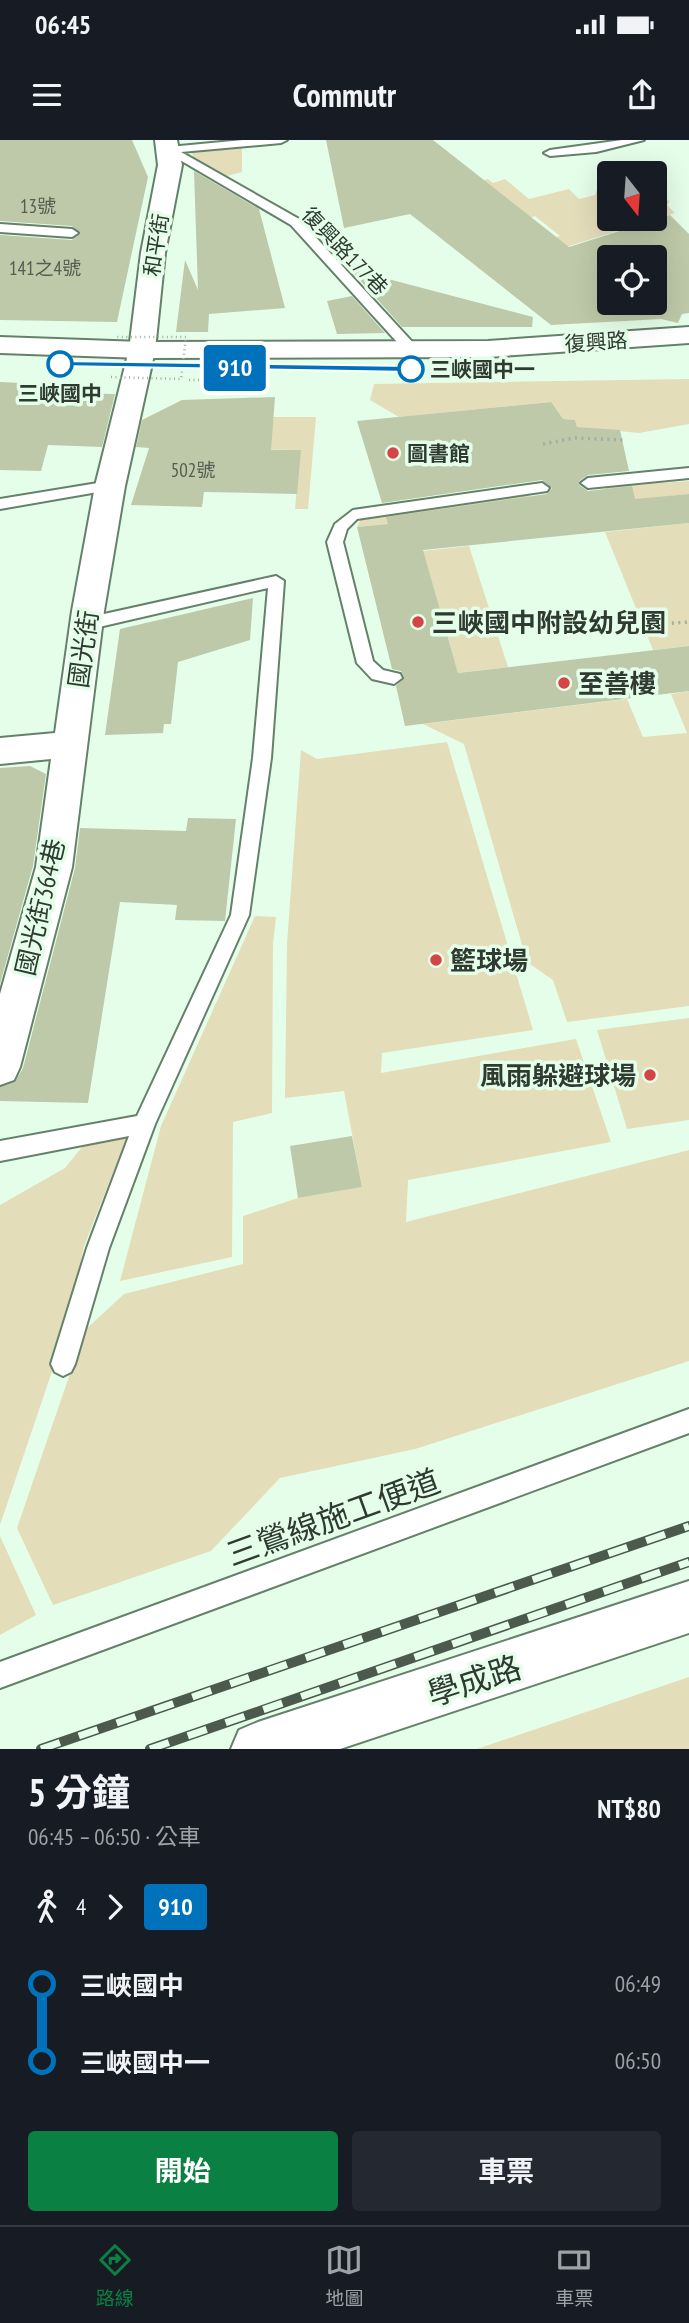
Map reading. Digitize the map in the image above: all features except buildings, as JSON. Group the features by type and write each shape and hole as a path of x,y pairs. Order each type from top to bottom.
{"street":[{"name":"和平街","path":"110,486 140,359 153,253 170,165 168,145"},
{"name":"復興路","path":"0,362 488,349 689,335"},
{"name":"復興路","path":"0,345 140,359 522,368 689,361"},
{"name":"國光街","path":"69,744 80,610 110,486"},
{"path":"0,751 69,744"},
{"name":"國光街364巷","path":"0,1067 54,867 69,744"},
{"name":"學成路","path":"258,1749 689,1607"}],"lane":[{"path":"168,145 281,140"},
{"path":"550,153 596,149 638,140"},
{"name":"復興路177巷","path":"168,145 295,222 364,288 411,349"},
{"path":"0,228 72,233"},
{"path":"588,483 689,473"},
{"path":"0,504 110,486"},
{"path":"394,678 378,675 365,663 335,542 340,527 353,515 542,488"},
{"path":"63,1364 98,1248 144,1124 240,915 262,758 276,581 80,610"},
{"path":"0,1151 144,1124"},
{"name":"三鶯線施工便道","path":"0,1675 689,1422"}],"path":[{"path":"117,337 186,337 181,379"},
{"path":"111,377 226,380"},
{"path":"543,444 575,438 622,440"},
{"path":"620,627 689,622"}],"shaded area":[{"path":"242,147 242,172 223,177 193,160 192,150"},
{"path":"488,179 493,183 505,179 529,199 569,189 579,199 595,195 597,190 597,231 617,231 556,250 545,241 560,236 535,216 519,222 399,206"},
{"path":"667,205 675,213 667,215"},
{"path":"689,379 689,424 639,433 577,427 575,420 563,419 550,402 399,417 370,400 374,384"},
{"path":"274,417 316,417 308,509 295,509 300,450 216,449"},
{"path":"689,481 689,494 594,504 607,487"},
{"path":"524,492 543,509 357,527 364,512"},
{"path":"689,523 689,646 653,650 605,532"},
{"path":"469,546 508,667 458,673 423,551"},
{"path":"689,691 689,1006 567,1022 553,980 527,962 464,744 423,724 627,699 643,737 687,733 671,694"},
{"path":"447,742 533,1030 382,1053 381,1073 576,1039 611,1142 408,1180 406,1222 689,1150 689,1361 415,1449 280,1478 211,1551 53,1605 17,1528 85,1330 124,1294 243,1264 243,1216 298,1198 362,1187 344,1091 285,1098 287,944 301,750 317,759"},
{"path":"255,916 276,917 273,944 272,1113 233,1122 232,1257 120,1281 161,1126"},
{"name":"風雨躲避球場","path":"689,1018 689,1120 627,1129 597,1030"},
{"path":"127,1137 84,1246 65,1333 0,1525 0,1205 65,1168 82,1147"},
{"path":"0,1536 36,1615 0,1635"},
{"path":"689,1677 689,1749 477,1749"}],"railway":[{"path":"41,1749 689,1526"},
{"path":"150,1749 689,1562"}],"bus line":[{"name":"910","path":"60,364 138,368 411,369"}],"place":[{"name":"三峽國中","path":"60,364"},
{"name":"三峽國中一","path":"411,369"},
{"name":"圖書館","path":"393,453"},
{"name":"三峽國中附設幼兒園","path":"418,622"},
{"name":"至善樓","path":"564,683"},
{"name":"籃球場","path":"436,960"},
{"name":"風雨躲避球場","path":"650,1075"}]}
